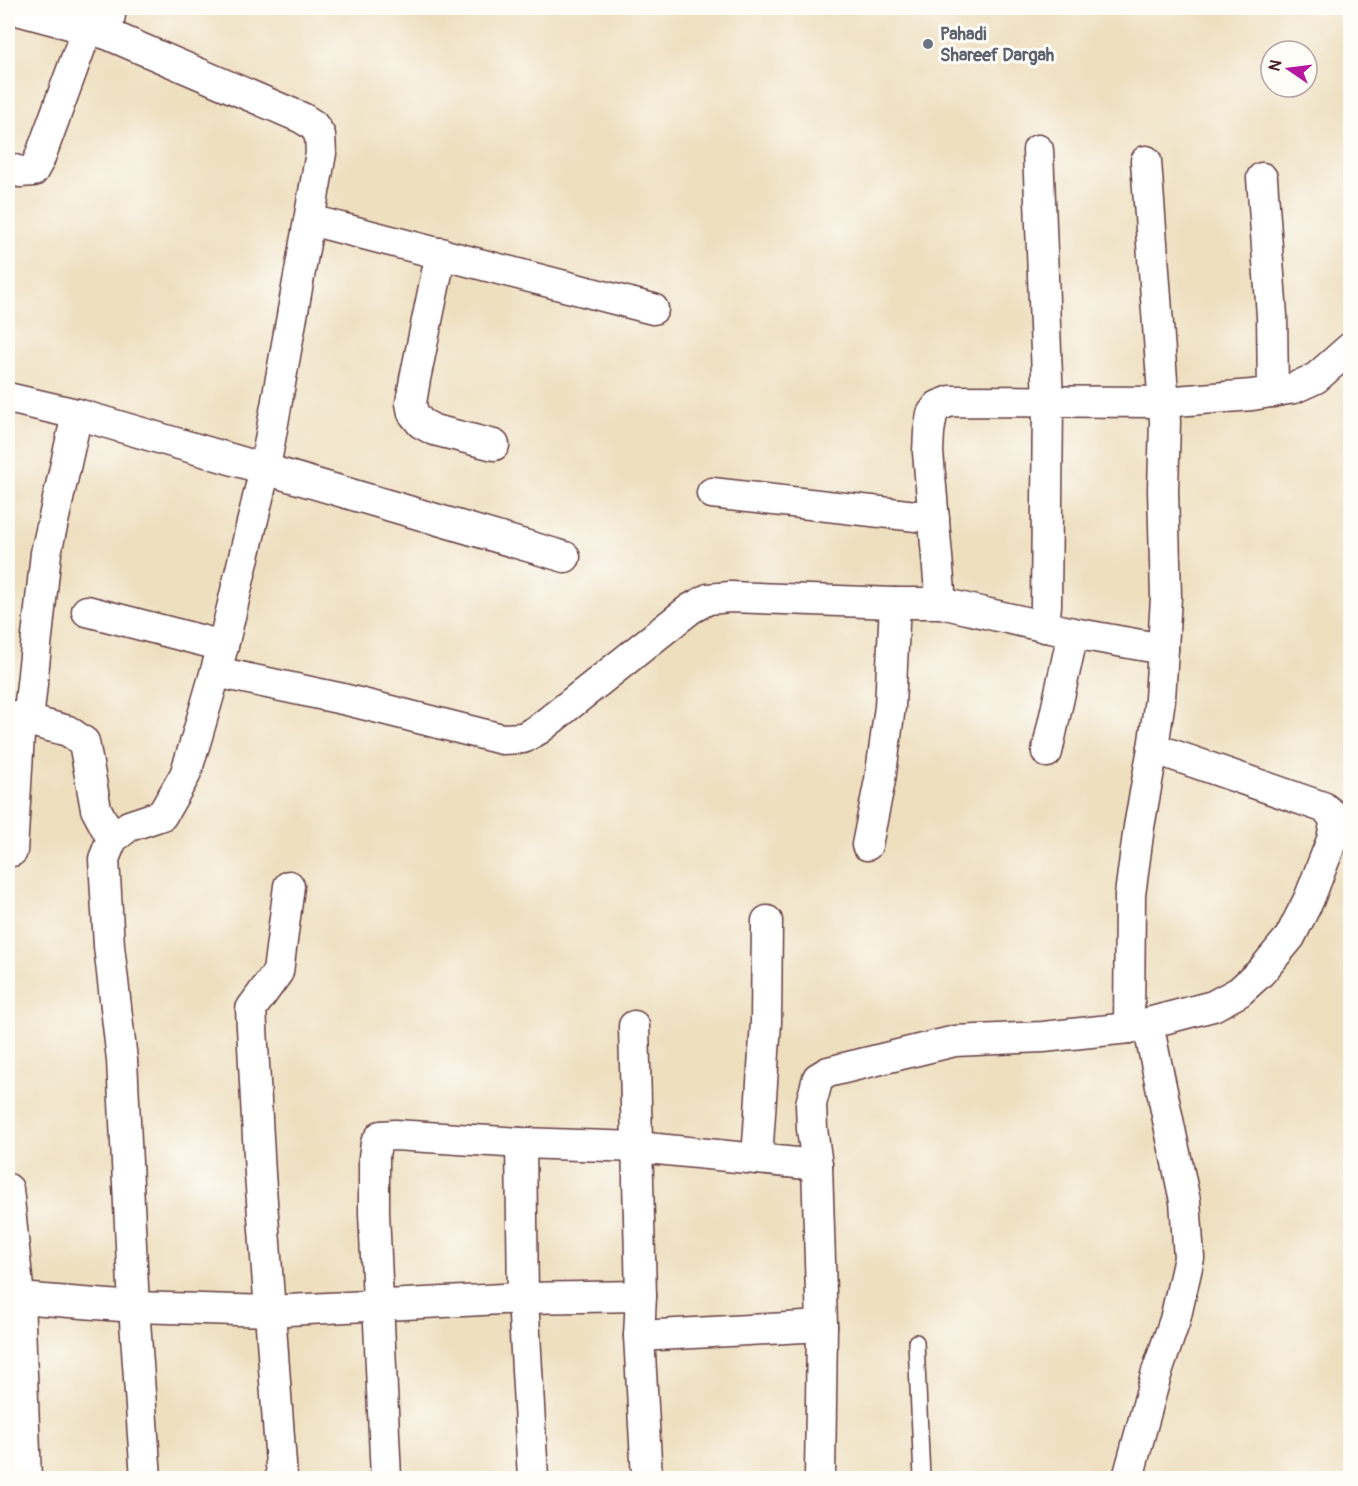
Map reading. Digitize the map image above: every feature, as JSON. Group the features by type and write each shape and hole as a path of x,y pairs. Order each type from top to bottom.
{"street":[{"path":"10,8 102,24 302,118 313,125 320,135 321,153 310,220 265,468 219,659 185,774 162,815 129,826 112,839 104,859 109,946 122,1060 134,1307 146,1479"},
{"path":"8,168 20,172 33,171 102,24"},
{"path":"1038,150 1048,402 1044,627"},
{"path":"1128,1479 1156,1375 1175,1320 1189,1258 1185,1201 1138,1026 1130,895 1160,699 1166,597 1163,490 1165,420 1146,161"},
{"path":"1262,178 1272,316 1273,392"},
{"path":"310,220 653,309"},
{"path":"441,253 415,379 411,403 413,413 421,423 434,430 494,445"},
{"path":"941,603 928,452 932,414 938,406 951,401 1162,402 1273,392 1294,388 1316,378 1350,348"},
{"path":"8,398 77,414 565,557"},
{"path":"12,851 19,719 46,553 77,414"},
{"path":"712,493 934,518"},
{"path":"87,611 219,659 343,699 502,739 523,738 539,729 690,609 708,599 761,597 941,603 1072,633 1163,649"},
{"path":"867,845 880,780 890,707 895,603"},
{"path":"1047,752 1072,633"},
{"path":"19,719 68,731 84,742 96,809 112,839"},
{"path":"820,1479 822,1326 817,1165 811,1104 818,1078 828,1072 955,1041 1043,1037 1138,1026 1213,1006 1239,992 1261,972 1290,937 1299,918 1332,840 1335,824 1332,814 1323,807 1153,748"},
{"path":"282,1479 269,1311 251,1009 278,972 290,886"},
{"path":"757,1159 766,1022 767,921"},
{"path":"634,1026 641,1296 639,1336 647,1479"},
{"path":"386,1479 377,1305 374,1156 376,1143 381,1136 637,1148 817,1165"},
{"path":"521,1143 523,1298 532,1479"},
{"path":"8,1189 18,1298 26,1479"},
{"path":"18,1298 134,1307 269,1311 523,1298 641,1296"},
{"path":"639,1336 822,1326"}],"lane":[{"path":"916,1342 922,1479"}],"place":[{"name":"Pahadi Shareef Dargah","path":"928,44"}]}
